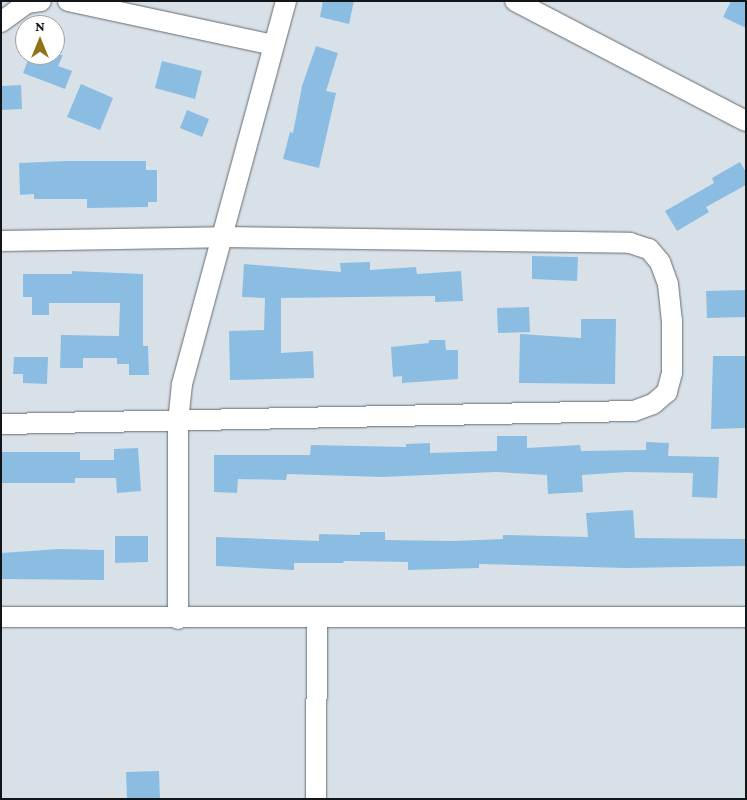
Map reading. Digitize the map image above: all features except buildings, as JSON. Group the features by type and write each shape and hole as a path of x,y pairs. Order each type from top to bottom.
{"street":[{"path":"1,22 27,3 41,1"},
{"path":"68,1 273,45"},
{"path":"178,619 178,422 182,384 286,1"},
{"path":"516,1 746,121"},
{"path":"1,241 222,237 630,243 649,249 660,262 668,284 672,373 667,392 653,404 609,414 1,424"},
{"path":"1,617 178,619 746,617"},
{"path":"316,799 317,619"}]}
